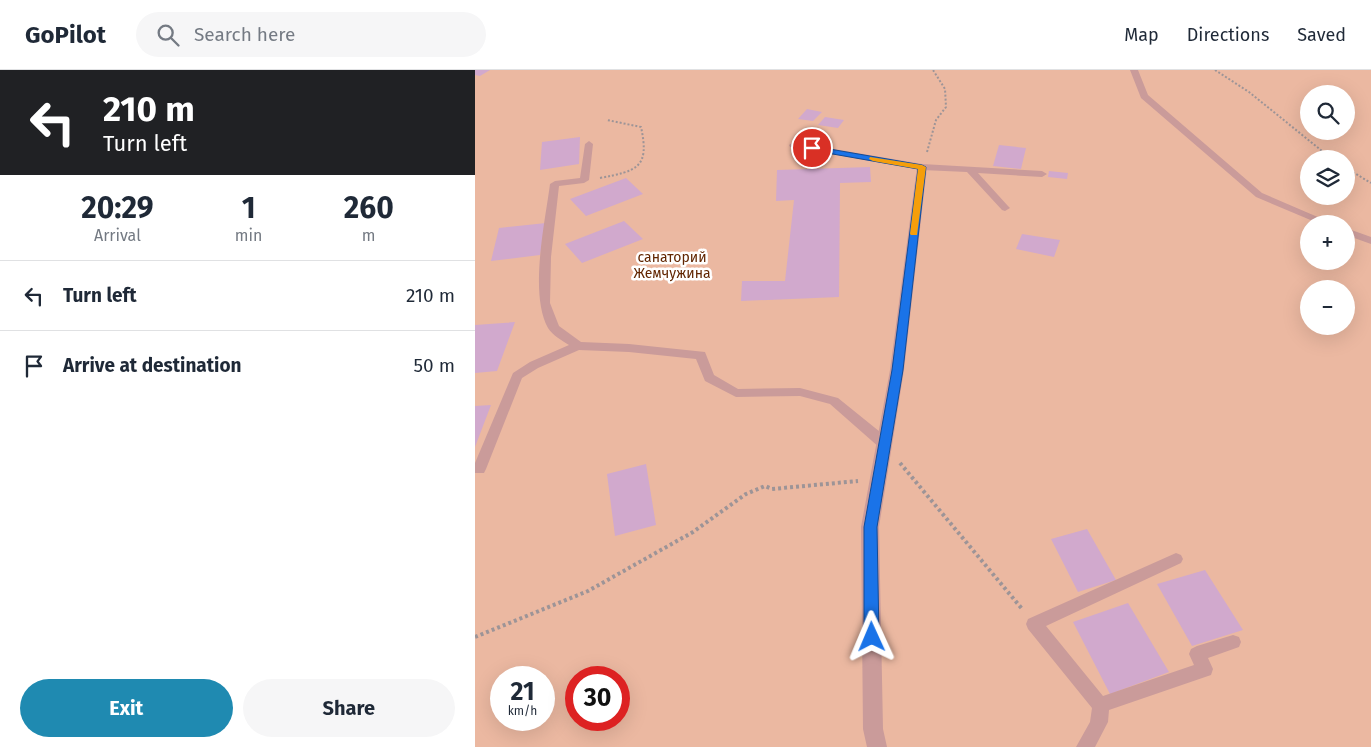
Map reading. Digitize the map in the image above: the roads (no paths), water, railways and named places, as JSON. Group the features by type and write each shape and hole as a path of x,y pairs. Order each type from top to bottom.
{"street":[{"path":"877,747 873,729 870,527 897,370 922,167"}],"lane":[{"path":"1135,70 1143,96 1259,195 1307,215"},
{"path":"578,346 554,328 545,303 546,257 555,184 584,180 589,144"},
{"path":"793,145 922,167 1041,174"},
{"path":"970,170 1005,208"},
{"path":"1355,235 1371,241"},
{"path":"479,469 517,376 534,365 578,346 629,348 701,355 709,378 736,393 800,392 834,401 885,444"},
{"path":"1085,747 1099,727 1100,705 1034,624 1176,559"},
{"path":"1100,705 1205,669 1197,654 1233,642"}],"park label":[{"name":"санаторий Жемчужина","path":"672,266"}]}
